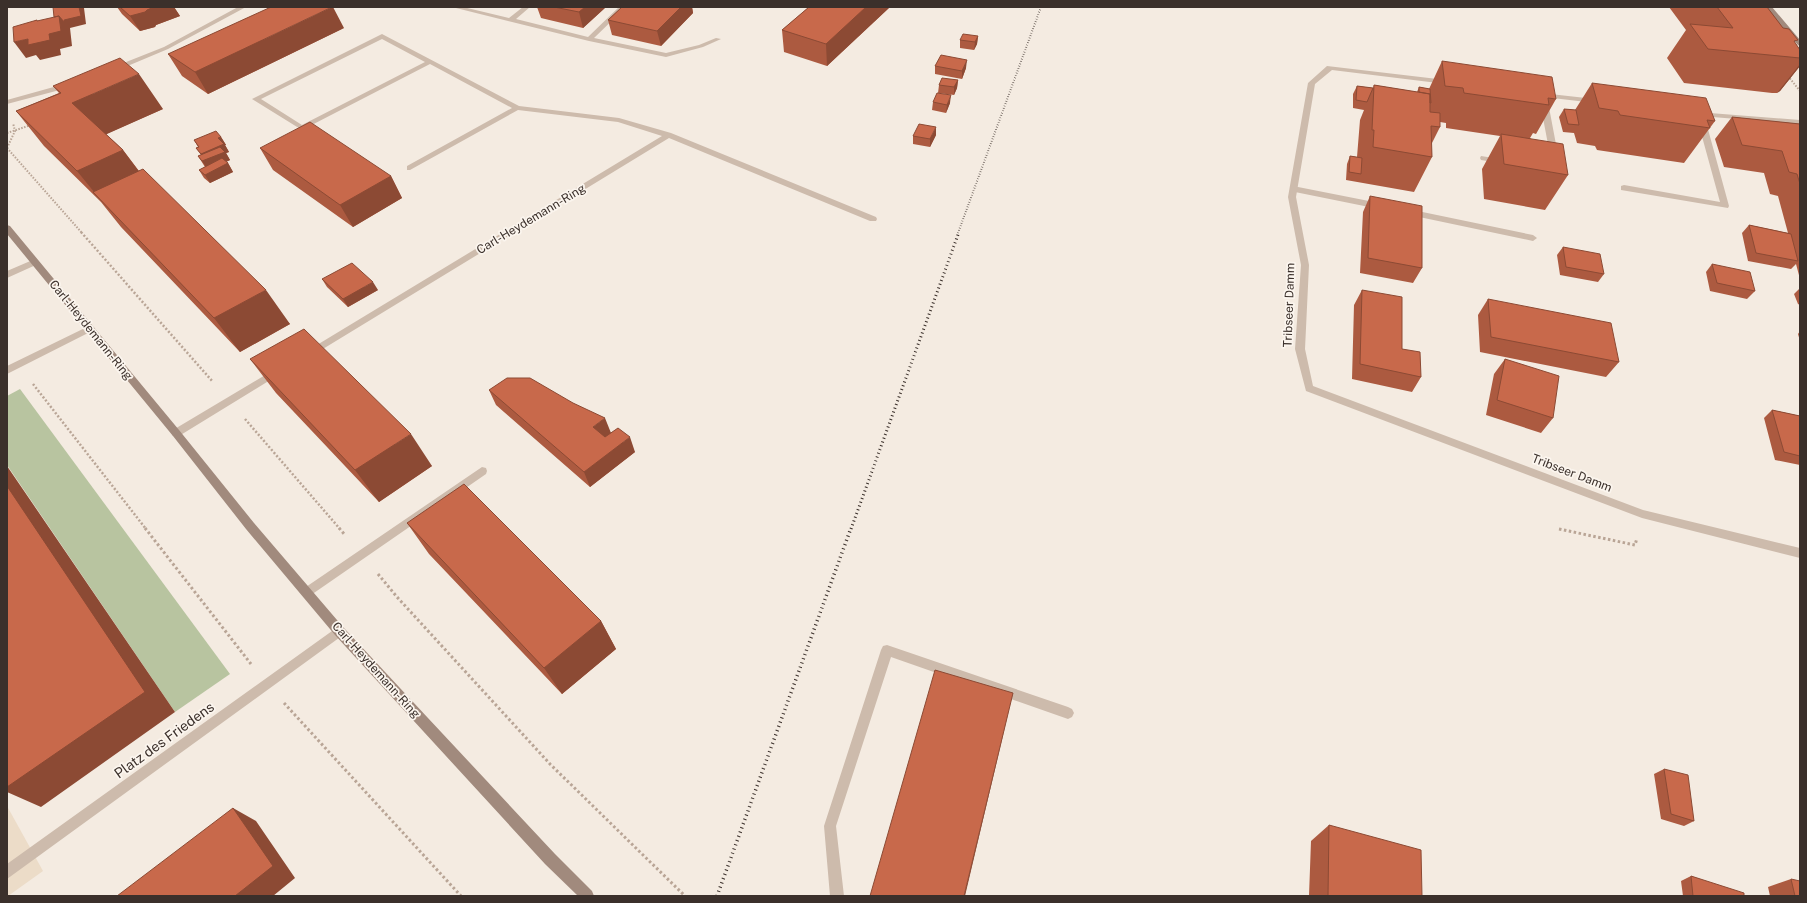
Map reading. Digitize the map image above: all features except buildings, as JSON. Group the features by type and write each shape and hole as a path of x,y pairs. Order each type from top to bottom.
{"main road":[{"path":"1768,7 1800,44"},
{"name":"Carl-Heydemann-Ring","path":"7,228 89,329 176,432 250,526 339,631 587,896"}],"street":[{"path":"108,71 166,48 243,7"},
{"path":"455,7 589,39 666,55 701,46 718,39"},
{"path":"512,20 527,7"},
{"path":"589,39 623,7"},
{"path":"429,62 302,128 256,99 382,36 517,108 619,120 668,135 873,219"},
{"name":"Tribseer Damm","path":"1456,84 1330,68 1312,83 1292,197 1305,264 1300,349 1309,388 1642,514 1800,553"},
{"path":"7,102 74,83"},
{"path":"1556,163 1539,94 1605,103"},
{"path":"410,168 517,108"},
{"path":"1624,188 1725,206 1696,113 1800,122"},
{"name":"Carl-Heydemann-Ring","path":"302,358 668,135"},
{"path":"1484,158 1506,162"},
{"path":"1293,189 1386,208"},
{"path":"1402,211 1533,238"},
{"path":"7,275 36,262"},
{"path":"7,370 89,329"},
{"path":"176,432 289,365"},
{"path":"307,592 482,471"},
{"name":"Platz des Friedens","path":"7,872 339,631"},
{"path":"837,896 830,826 888,650 1068,714"}],"path":[{"path":"1786,73 1800,91"},
{"path":"7,133 15,131"},
{"path":"7,148 229,400 397,597 550,764 685,896"},
{"path":"18,365 266,684 461,896"},
{"path":"1559,529 1635,545 1642,514"}],"green space":[{"path":"20,389 230,674 175,712 7,465 7,396"}],"shaded area":[{"path":"7,806 43,871 8,896 7,896"}],"railway":[{"path":"958,233 1041,7"},
{"path":"851,529 959,232"},
{"path":"717,896 851,528"}]}
